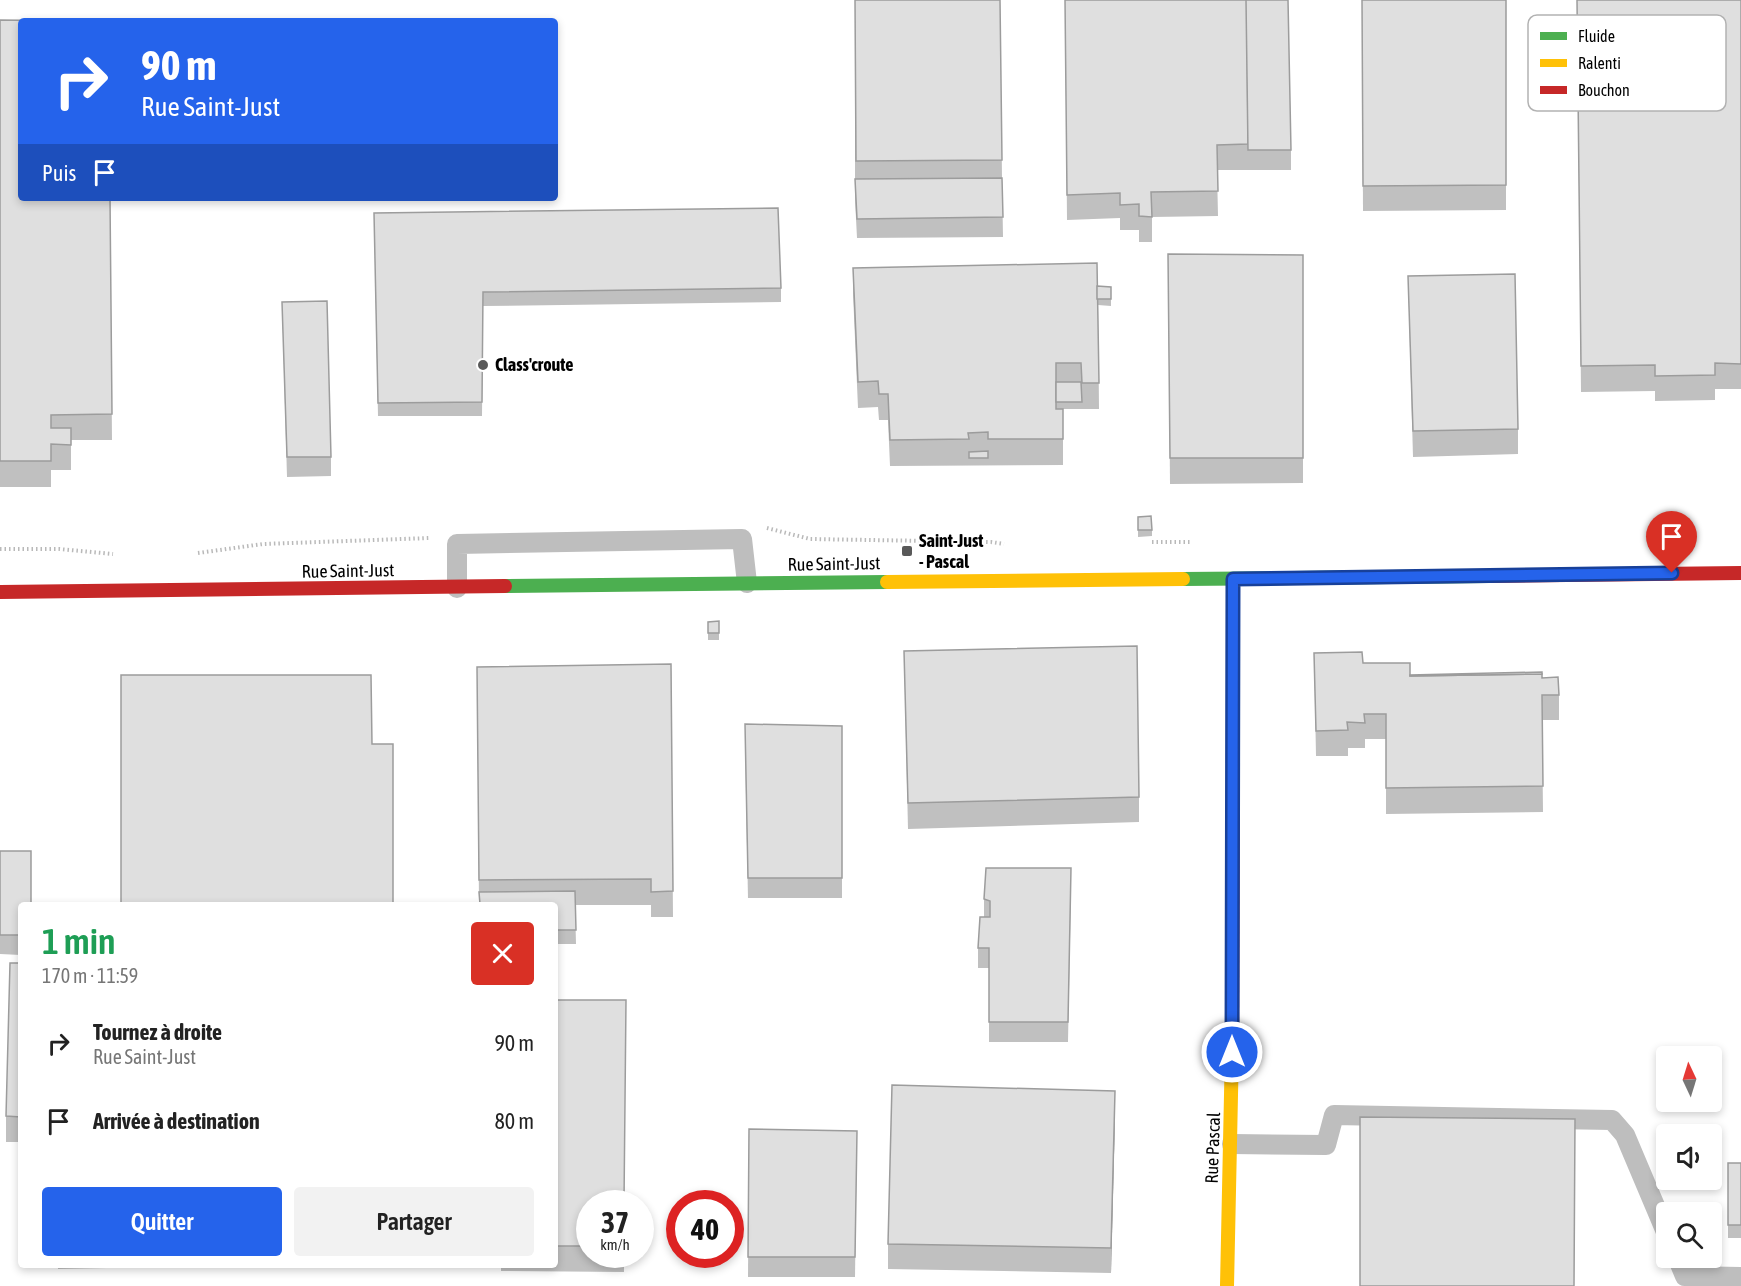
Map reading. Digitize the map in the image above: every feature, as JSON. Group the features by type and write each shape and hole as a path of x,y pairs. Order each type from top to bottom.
{"street":[{"name":"Rue Saint-Just","path":"0,592 1741,573"},
{"name":"Rue Pascal","path":"1227,1286 1232,1144 1233,579"}],"lane":[{"path":"457,588 457,544 719,539 742,539 747,583"},
{"path":"1232,1144 1326,1145 1334,1115 1612,1120 1625,1135 1656,1208"},
{"path":"1682,1268 1685,1276 1741,1277"}],"path":[{"path":"762,529 773,528 810,539 991,542 1011,546"},
{"path":"192,554 263,544 434,538"},
{"path":"1149,542 1194,542"},
{"path":"0,549 59,549 121,556"}],"building":[{"path":"855,0 1000,0 1002,160 856,161"},
{"path":"1065,0 1247,0 1248,144 1217,145 1218,191 1151,192 1152,217 1139,216 1139,204 1120,205 1120,193 1067,195"},
{"path":"1246,0 1288,0 1291,150 1248,150"},
{"path":"1362,0 1506,0 1506,185 1363,186"},
{"path":"1577,0 1741,0 1741,364 1715,363 1715,375 1655,376 1655,365 1581,366 1578,111 1726,111 1726,15 1577,15"},
{"path":"0,20 18,20 18,201 110,201 112,414 51,415 51,428 71,428 71,445 51,444 51,461 0,461"},
{"path":"1002,178 1003,217 857,219 855,179"},
{"path":"778,208 781,288 483,292 482,402 378,403 374,213"},
{"path":"1168,254 1303,255 1303,458 1170,458"},
{"path":"1097,263 1099,383 1082,383 1081,363 1056,363 1056,409 1063,409 1063,439 988,439 988,432 968,433 969,439 890,440 888,394 879,394 878,381 858,382 853,268"},
{"path":"1515,274 1518,429 1413,431 1408,276"},
{"path":"1097,286 1111,287 1111,299 1097,299"},
{"path":"327,301 331,457 287,457 282,302"},
{"path":"1056,382 1081,382 1082,402 1056,402"},
{"path":"988,451 988,458 969,458 969,452"},
{"path":"1151,516 1152,530 1138,530 1138,517"},
{"path":"719,621 719,633 708,633 708,622"},
{"path":"1137,646 1139,797 908,803 904,651"},
{"path":"1362,652 1363,663 1410,663 1410,676 1542,674 1542,678 1558,677 1559,695 1542,695 1543,786 1386,788 1386,714 1364,714 1365,723 1347,722 1348,730 1316,731 1314,653"},
{"path":"671,664 673,891 651,892 651,879 479,880 477,667"},
{"path":"1542,672 1542,674 1410,676 1410,675"},
{"path":"121,675 371,675 372,744 393,744 393,902 121,902"},
{"path":"745,724 842,726 842,878 748,878"},
{"path":"0,851 31,851 31,902 18,902 18,935 0,935"},
{"path":"986,868 1071,868 1068,1022 989,1022 989,948 978,948 980,917 990,917 990,901 984,899"},
{"path":"575,891 576,930 558,930 558,902 480,902 479,892"},
{"path":"10,963 18,963 18,1117 6,1116"},
{"path":"558,1000 626,1000 624,1190 576,1190 576,1246 558,1246"},
{"path":"892,1085 1115,1091 1111,1248 888,1244"},
{"path":"1360,1117 1575,1119 1574,1286 1360,1286"},
{"path":"749,1129 857,1131 855,1257 748,1257"},
{"path":"1728,1163 1741,1163 1741,1225 1728,1225"}],"traffic: fast":[{"path":"1183,579 1489,576"},
{"path":"505,586 887,582"}],"traffic: slow":[{"path":"887,582 1183,579"},
{"path":"1233,579 1233,807"},
{"path":"1227,1286 1232,1047"}],"traffic: jam":[{"path":"1489,576 1741,573"},
{"path":"0,592 505,586"},
{"path":"1232,1047 1233,807"}],"place":[{"name":"Class'croute","path":"483,365"},
{"name":"Saint-Just - Pascal","path":"907,551"}],"route":[{"path":"1232,1052 1233,579 1672,573"}]}
